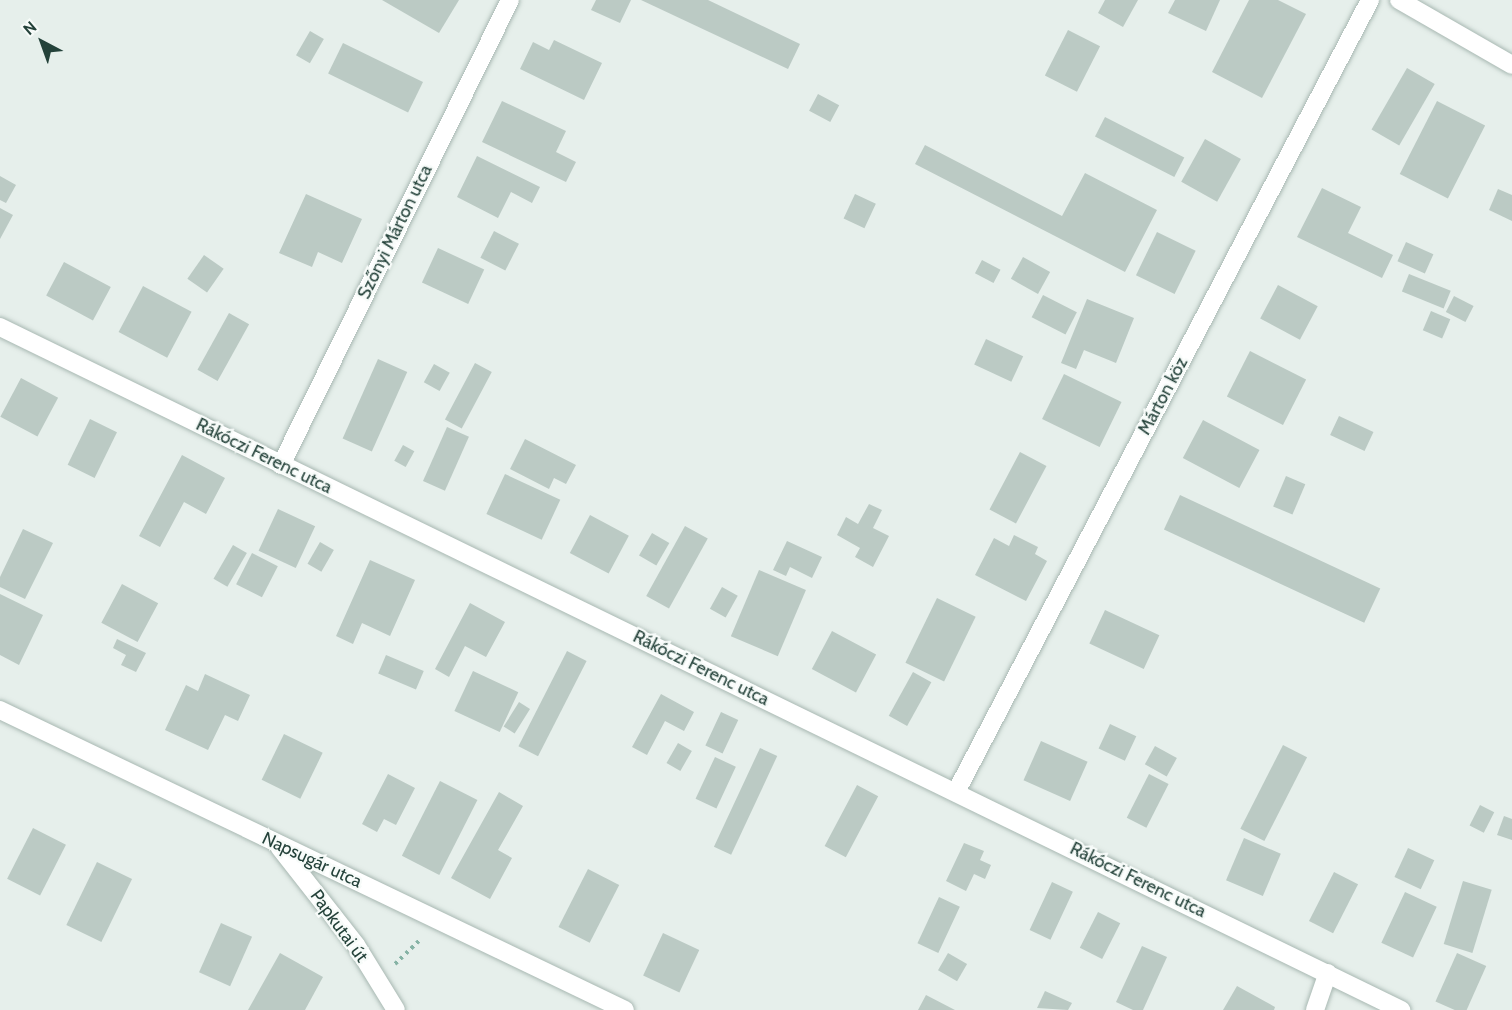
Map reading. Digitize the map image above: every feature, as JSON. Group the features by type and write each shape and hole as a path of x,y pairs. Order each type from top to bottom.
{"street":[{"name":"Szőnyi Márton utca","path":"281,465 510,0"},
{"name":"Márton köz","path":"956,792 1370,0"},
{"path":"1399,0 1512,65"},
{"name":"Rákóczi Ferenc utca","path":"0,327 1401,1010"},
{"name":"Napsugár utca","path":"0,710 278,845 456,926 625,1010"},
{"name":"Papkutai út","path":"278,845 356,945 396,1009"},
{"path":"1315,1010 1328,973"}],"path":[{"path":"396,1009 395,962 414,942 456,926"}],"building":[{"path":"382,0 459,0 439,33"},
{"path":"596,0 631,0 620,23 591,10"},
{"path":"641,0 708,0 800,44 788,69"},
{"path":"1105,0 1138,0 1123,27 1098,13"},
{"path":"1175,0 1220,0 1206,31 1168,13"},
{"path":"1249,0 1278,0 1306,14 1262,98 1212,72"},
{"path":"1068,30 1100,46 1077,92 1045,75"},
{"path":"310,31 324,39 310,63 296,55"},
{"path":"554,40 602,63 584,100 520,69 533,42 549,50"},
{"path":"343,43 423,82 408,113 328,74"},
{"path":"1407,68 1435,84 1399,145 1372,129"},
{"path":"818,94 839,105 830,122 809,111"},
{"path":"502,101 566,131 556,152 576,162 566,182 482,142"},
{"path":"1437,101 1485,126 1448,199 1400,174"},
{"path":"1105,117 1184,157 1174,177 1095,137"},
{"path":"1205,139 1241,159 1217,202 1181,182"},
{"path":"925,145 1062,216 1085,173 1157,210 1125,272 915,164"},
{"path":"477,156 540,187 532,203 511,192 498,218 457,197"},
{"path":"0,176 16,185 6,203 0,200"},
{"path":"1322,188 1361,207 1348,233 1393,255 1382,278 1297,237"},
{"path":"1498,189 1512,195 1512,221 1489,210"},
{"path":"306,194 362,219 342,263 318,252 312,267 279,253"},
{"path":"855,194 876,204 864,228 844,218"},
{"path":"0,208 13,215 0,239"},
{"path":"494,231 519,244 505,270 480,258"},
{"path":"1157,232 1196,251 1175,294 1136,275"},
{"path":"1406,242 1433,254 1425,273 1397,261"},
{"path":"438,248 484,270 468,304 422,282"},
{"path":"204,255 224,269 207,293 187,279"},
{"path":"1023,257 1050,272 1038,294 1011,279"},
{"path":"982,260 1001,270 993,283 975,273"},
{"path":"64,262 111,287 93,320 46,296"},
{"path":"1409,274 1451,291 1444,308 1402,292"},
{"path":"1278,285 1318,306 1300,340 1260,319"},
{"path":"143,286 192,312 167,358 119,332"},
{"path":"1043,295 1077,312 1066,335 1032,317"},
{"path":"1454,296 1474,306 1465,322 1446,312"},
{"path":"1087,299 1134,318 1116,363 1084,350 1076,369 1061,363"},
{"path":"1431,311 1450,319 1442,339 1423,330"},
{"path":"229,313 249,324 218,381 197,370"},
{"path":"986,339 1023,356 1011,382 974,364"},
{"path":"1250,351 1306,380 1283,425 1227,396"},
{"path":"378,359 407,372 372,451 343,438"},
{"path":"475,363 492,372 462,428 445,420"},
{"path":"434,364 450,373 440,391 424,382"},
{"path":"1064,374 1122,402 1100,447 1042,419"},
{"path":"21,378 58,398 37,437 0,417"},
{"path":"1339,416 1373,432 1365,451 1330,435"},
{"path":"90,419 117,432 95,478 68,465"},
{"path":"1203,420 1260,450 1239,488 1183,458"},
{"path":"447,427 469,437 445,491 423,481"},
{"path":"525,439 576,465 566,484 554,478 549,489 510,469"},
{"path":"403,445 414,451 406,467 394,461"},
{"path":"1020,452 1046,466 1016,523 989,509"},
{"path":"182,455 225,478 206,514 184,502 160,547 139,536"},
{"path":"505,474 560,500 542,540 486,514"},
{"path":"1286,476 1305,484 1292,515 1273,506"},
{"path":"1180,495 1380,588 1364,623 1164,529"},
{"path":"869,504 882,510 873,528 889,536 873,567 855,557 860,548 837,535 846,517 858,524"},
{"path":"278,509 315,526 296,568 259,551"},
{"path":"590,515 629,536 609,574 570,553"},
{"path":"685,526 708,539 669,609 646,596"},
{"path":"23,529 53,543 25,599 0,587 0,577"},
{"path":"652,533 669,543 656,566 639,556"},
{"path":"1014,535 1038,547 1035,554 1047,561 1026,601 975,575 994,538 1009,546"},
{"path":"787,541 822,557 812,578 790,567 786,576 773,570"},
{"path":"320,542 334,550 321,572 308,564"},
{"path":"233,545 247,553 227,587 214,579"},
{"path":"252,553 278,566 262,597 236,584"},
{"path":"370,560 415,580 390,636 362,623 353,644 336,636"},
{"path":"759,570 806,590 778,656 731,636"},
{"path":"122,584 158,603 138,642 101,623"},
{"path":"722,587 738,596 726,618 710,609"},
{"path":"0,594 43,615 19,665 0,655"},
{"path":"937,598 976,617 944,682 905,663"},
{"path":"470,603 505,622 486,657 465,646 449,677 435,669"},
{"path":"1105,610 1159,635 1144,669 1089,644"},
{"path":"832,631 876,654 856,692 812,669"},
{"path":"117,639 146,653 136,672 121,665 126,655 113,648"},
{"path":"567,651 587,661 538,756 518,746"},
{"path":"386,655 424,671 416,689 378,673"},
{"path":"473,671 518,692 500,732 454,711"},
{"path":"913,672 931,682 907,726 889,716"},
{"path":"205,674 250,695 238,721 225,715 208,750 165,730 186,685 198,691"},
{"path":"661,694 694,712 684,731 665,721 647,755 632,747"},
{"path":"519,702 530,709 515,733 504,727"},
{"path":"721,712 738,720 723,754 705,746"},
{"path":"1110,724 1136,736 1125,761 1099,748"},
{"path":"284,734 323,753 300,799 262,780"},
{"path":"1041,741 1088,762 1070,801 1024,780"},
{"path":"678,743 692,751 680,771 666,763"},
{"path":"1283,745 1307,757 1264,841 1240,829"},
{"path":"1155,746 1177,758 1167,776 1145,764"},
{"path":"760,748 777,756 731,855 714,847"},
{"path":"715,757 736,767 716,808 696,799"},
{"path":"388,774 415,788 396,825 384,819 377,832 362,824"},
{"path":"1149,774 1169,784 1146,828 1127,818"},
{"path":"440,781 477,800 439,875 402,856"},
{"path":"857,785 878,796 846,857 825,846"},
{"path":"499,792 523,806 498,850 512,858 490,899 451,878"},
{"path":"1480,805 1494,812 1484,833 1470,825"},
{"path":"1504,816 1512,819 1512,840 1497,835"},
{"path":"33,828 66,845 40,896 7,879"},
{"path":"1244,838 1281,854 1263,896 1226,880"},
{"path":"964,843 984,851 980,860 991,865 985,879 974,874 966,891 946,881"},
{"path":"1408,848 1434,860 1421,889 1394,877"},
{"path":"97,862 132,879 101,942 66,925"},
{"path":"588,869 619,885 590,943 558,927"},
{"path":"1334,872 1358,884 1333,933 1309,921"},
{"path":"1463,881 1492,890 1472,953 1444,944"},
{"path":"1052,882 1073,892 1050,940 1030,930"},
{"path":"1405,892 1437,907 1413,958 1381,943"},
{"path":"939,897 960,907 938,953 917,943"},
{"path":"1098,912 1120,923 1102,959 1080,948"},
{"path":"221,923 252,937 230,986 199,972"},
{"path":"663,933 699,950 679,993 643,976"},
{"path":"1142,946 1167,957 1143,1010 1133,1010 1116,1002"},
{"path":"280,953 323,977 305,1010 248,1010"},
{"path":"948,953 967,964 957,981 938,970"},
{"path":"1457,953 1486,966 1467,1010 1455,1010 1435,1001"},
{"path":"1237,986 1275,1007 1274,1010 1223,1010"},
{"path":"1045,991 1072,1003 1068,1010 1037,1008"},
{"path":"926,995 955,1010 918,1010"}]}
